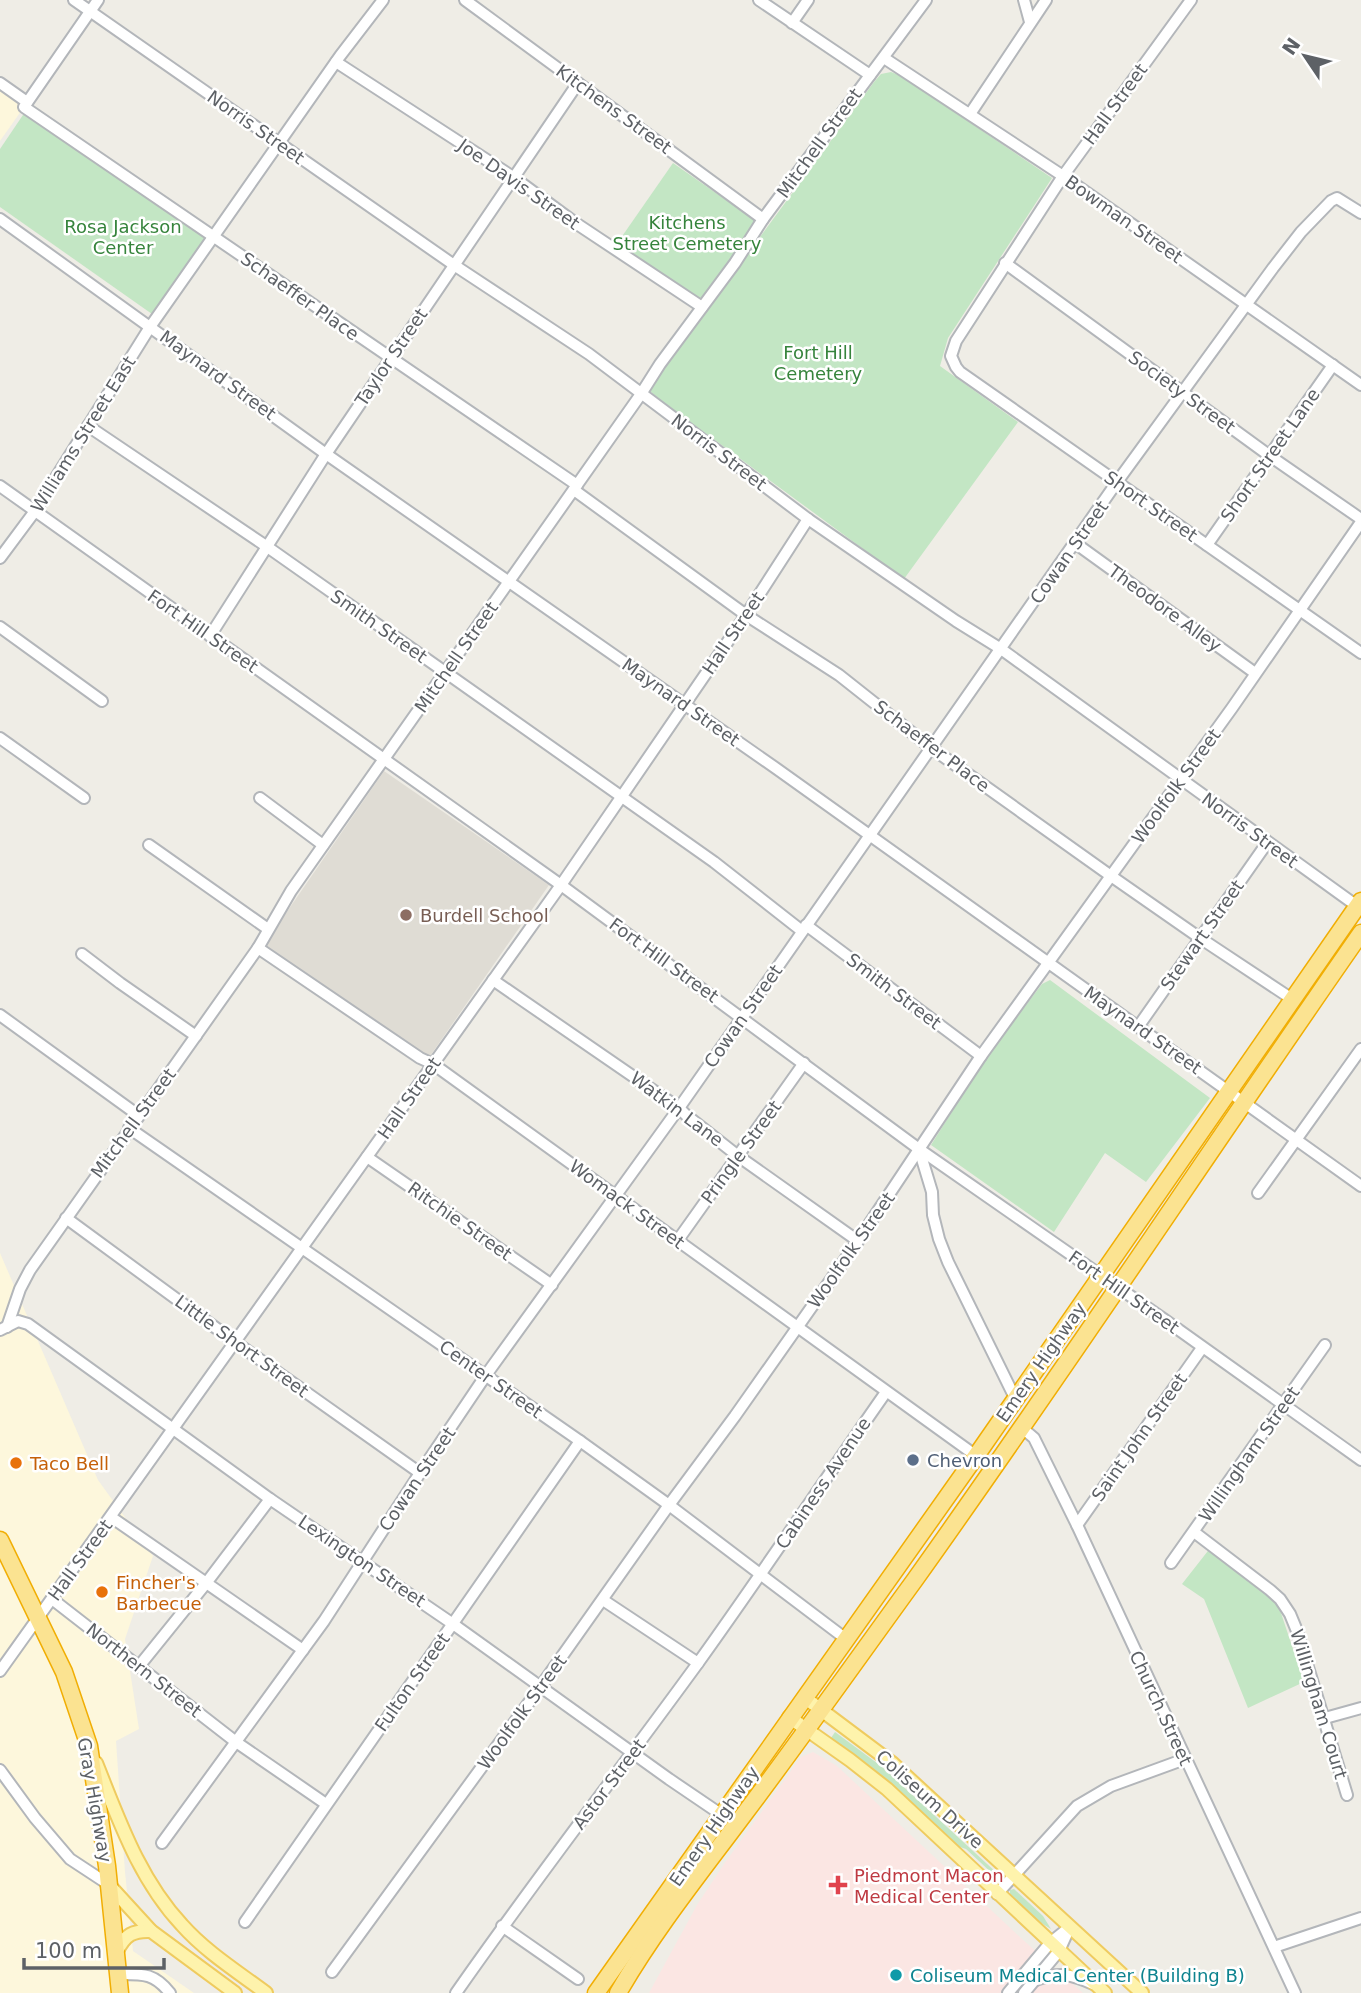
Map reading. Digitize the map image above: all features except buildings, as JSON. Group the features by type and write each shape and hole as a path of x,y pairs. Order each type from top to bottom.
{"highway":[{"name":"Emery Highway","path":"596,1993 976,1456 1292,999 1360,906"},
{"name":"Emery Highway","path":"618,1993 662,1923 822,1709 993,1468 1361,933"},
{"name":"Gray Highway","path":"0,1541 64,1672 89,1746 117,1951 120,1993"},
{"path":"629,1993 662,1923"}],"main road":[{"name":"Coliseum Drive","path":"804,1697 892,1763 1142,1993"},
{"name":"Coliseum Drive","path":"789,1717 887,1789 1101,1990"},
{"path":"89,1746 127,1841 164,1904 204,1947 266,1993"},
{"path":"108,1884 151,1931 235,1993"},
{"path":"117,1951 129,1935 138,1930 151,1931"}],"street":[{"name":"Norris Street","path":"75,0 454,265 589,354 808,519 1001,649 1360,906"},
{"path":"25,104 98,0"},
{"name":"Williams Street East","path":"0,558 35,511 150,327 215,237 278,142 383,0"},
{"path":"759,0 870,75"},
{"path":"792,23 808,0"},
{"name":"Mitchell Street","path":"3,1329 30,1270 258,948 286,899 323,845 763,219 926,0"},
{"path":"1024,0 1030,22"},
{"path":"970,114 1046,0"},
{"name":"Hall Street","path":"951,352 1005,262 1063,176 1191,0"},
{"name":"Kitchens Street","path":"472,2 763,219"},
{"name":"Bowman Street","path":"884,58 1063,176 1361,385"},
{"name":"Joe Davis Street","path":"336,62 513,177 574,222 702,307"},
{"name":"Schaeffer Place","path":"0,83 25,104 575,488 746,615 839,675 930,747 1111,876 1292,999"},
{"name":"Taylor Street","path":"210,636 326,454 579,83"},
{"name":"Cowan Street","path":"162,1843 303,1650 486,1376 679,1108 930,747 1245,305 1301,232 1331,201 1337,198 1361,213"},
{"name":"Maynard Street","path":"0,219 326,454 869,835 1361,1186"},
{"name":"Society Street","path":"1005,262 1361,521"},
{"name":"Short Street","path":"951,352 952,360 960,372 1361,653"},
{"name":"Short Street Lane","path":"1207,545 1333,366"},
{"name":"Smith Street","path":"89,426 267,546 714,862 981,1056"},
{"name":"Fort Hill Street","path":"0,486 561,885 919,1149 1361,1460"},
{"name":"Hall Street","path":"0,1671 561,885 746,615 808,519"},
{"name":"Woolfolk Street","path":"332,1972 735,1416 858,1241 981,1056 1181,779 1361,521"},
{"name":"Theodore Alley","path":"1075,543 1255,673"},
{"path":"0,626 102,702"},
{"path":"0,738 85,798"},
{"path":"260,798 323,845"},
{"name":"Stewart Street","path":"1138,1027 1267,842"},
{"path":"149,845 268,929"},
{"name":"Womack Street","path":"258,948 420,1058 433,1064 993,1468"},
{"path":"82,954 196,1036"},
{"name":"Watkin Lane","path":"493,980 679,1108 738,1156 858,1241"},
{"path":"0,1015 138,1115"},
{"path":"1258,1193 1361,1049"},
{"name":"Pringle Street","path":"678,1240 804,1063"},
{"name":"Center Street","path":"129,1128 580,1441 846,1639"},
{"path":"919,1149 932,1192 933,1215 944,1250 1015,1398"},
{"name":"Ritchie Street","path":"368,1157 552,1285"},
{"path":"932,1192 935,1178 945,1167"},
{"name":"Little Short Street","path":"66,1218 420,1473"},
{"name":"Lexington Street","path":"3,1329 18,1321 28,1324 270,1499 453,1624 722,1815"},
{"name":"Willingham Street","path":"1171,1563 1325,1345"},
{"name":"Saint John Street","path":"1077,1525 1202,1348"},
{"name":"Cabiness Avenue","path":"761,1575 886,1392"},
{"name":"Church Street","path":"1021,1427 1034,1438 1077,1525 1295,1993"},
{"name":"Fulton Street","path":"244,1922 580,1441"},
{"path":"140,1665 270,1499"},
{"path":"111,1517 303,1650"},
{"name":"Willingham Court","path":"1194,1532 1257,1579 1280,1599 1290,1614 1325,1718 1347,1795"},
{"name":"Astor Street","path":"456,1993 502,1926 761,1575"},
{"name":"Northern Street","path":"52,1599 236,1742 326,1804"},
{"path":"603,1600 698,1663"},
{"path":"1325,1718 1361,1708"},
{"path":"997,1894 1077,1806 1111,1786 1185,1759"},
{"path":"0,1770 35,1818 70,1859 108,1884"},
{"path":"1274,1947 1361,1918"},
{"path":"502,1926 578,1979"},
{"path":"1008,1993 1055,1947 1070,1927"},
{"path":"1024,1993 1047,1963 1055,1947"},
{"path":"1035,1980 1056,1973 1067,1974 1101,1990"},
{"path":"119,1974 150,1976 159,1980 170,1993"}],"shaded area":[{"path":"0,90 24,107 0,141"},
{"name":"Burdell School","path":"384,771 549,885 428,1059 264,945"},
{"path":"0,1253 98,1480 153,1556 125,1639 139,1729 116,1741 125,1872 133,1951 194,1993 0,1993"},
{"name":"Piedmont Macon Medical Center","path":"813,1752 837,1766 1083,1993 649,1993 697,1905 724,1864 801,1757"}],"green space":[{"name":"Fort Hill Cemetery","path":"891,72 901,76 1052,178 948,338 940,366 1018,422 904,579 650,391 665,366 874,82 881,74"},
{"name":"Rosa Jackson Center","path":"25,112 206,236 152,314 0,207 0,149"},
{"name":"Kitchens Street Cemetery","path":"673,163 756,221 717,283 701,300 616,245"},
{"path":"1050,980 1210,1098 1146,1182 1105,1153 1054,1232 931,1145 985,1059 1042,984"},
{"path":"1211,1547 1279,1607 1304,1682 1248,1708 1204,1599 1182,1584"},
{"path":"835,1732 881,1766 999,1875 995,1876 966,1849 957,1846 881,1776 831,1738"},
{"path":"1014,1889 1043,1916 1051,1929 1038,1921 1010,1895 1010,1890"}],"place":[{"name":"Burdell School","path":"406,915"},
{"name":"Chevron","path":"913,1460"},
{"name":"Taco Bell","path":"16,1463"},
{"name":"Fincher's Barbecue","path":"102,1592"},
{"name":"Piedmont Macon Medical Center","path":"838,1885"},
{"name":"Coliseum Medical Center (Building B)","path":"896,1975"}]}
